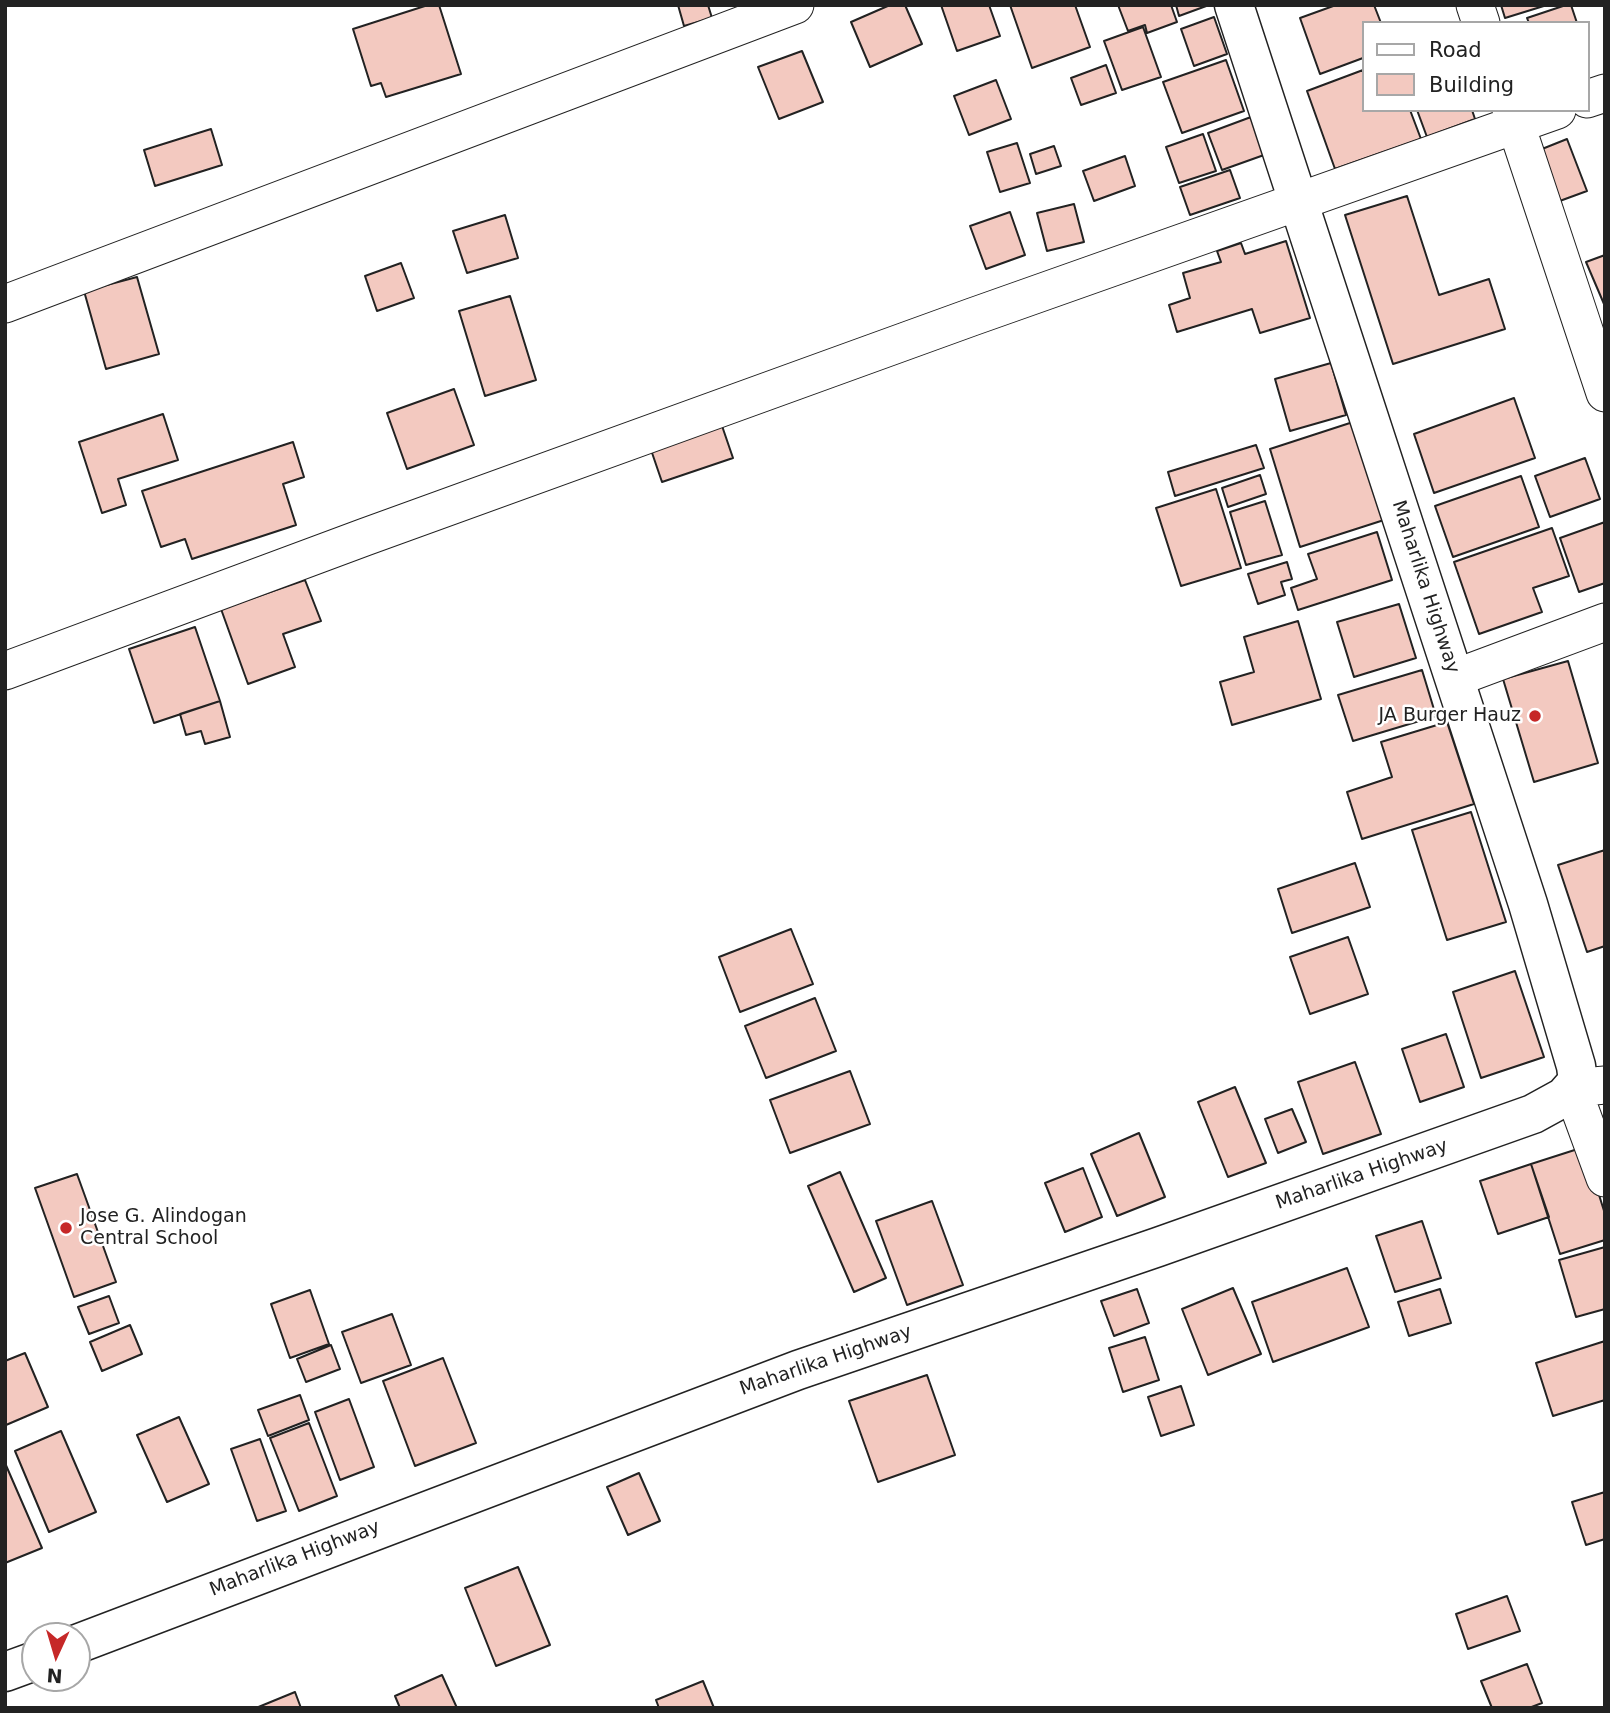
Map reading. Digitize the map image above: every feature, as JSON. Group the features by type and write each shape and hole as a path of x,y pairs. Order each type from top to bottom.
{"highway":[{"name":"Maharlika Highway","path":"1234,5 1528,904 1577,1066 1578,1081 1589,1086"},
{"name":"Maharlika Highway","path":"91,1639 798,1370 1508,1123 1589,1086"}],"street":[{"path":"5,304 795,5"},
{"path":"5,671 416,518 1300,201 1514,118 1546,112"},
{"path":"1514,118 1605,393"},
{"path":"1455,678 1605,622"},
{"path":"1589,1086 1605,1178"}],"building":[{"path":"428,5 439,5 461,74 386,97 381,83 371,86 353,29"},
{"path":"678,5 708,5 712,18 684,26"},
{"path":"890,5 905,5 922,44 870,67 851,22"},
{"path":"941,5 989,5 1000,36 957,51"},
{"path":"1010,5 1075,5 1090,47 1032,68"},
{"path":"1118,5 1171,5 1177,22 1147,33 1145,25 1128,31"},
{"path":"1176,5 1209,5 1179,16"},
{"path":"1336,5 1374,5 1380,21 1362,21 1362,58 1320,74 1300,18"},
{"path":"1501,5 1547,5 1505,18"},
{"path":"1571,5 1576,21 1528,21 1527,18"},
{"path":"1214,17 1227,54 1194,66 1181,29"},
{"path":"1143,27 1161,77 1122,90 1104,41"},
{"path":"802,51 823,102 779,119 758,67"},
{"path":"1226,60 1244,111 1182,133 1163,82"},
{"path":"1106,65 1116,93 1081,105 1071,78"},
{"path":"1362,70 1362,112 1411,112 1421,139 1335,169 1307,91"},
{"path":"996,80 1011,119 969,135 954,96"},
{"path":"1418,112 1473,112 1475,119 1427,137"},
{"path":"1251,117 1264,155 1222,170 1208,133"},
{"path":"211,129 222,165 155,186 144,150"},
{"path":"1203,134 1216,171 1179,183 1166,147"},
{"path":"1567,139 1587,191 1557,202 1537,151"},
{"path":"1017,143 1030,183 1000,192 987,152"},
{"path":"1054,146 1061,166 1036,174 1030,154"},
{"path":"1125,156 1135,186 1094,201 1083,171"},
{"path":"1230,170 1240,198 1190,215 1180,187"},
{"path":"1407,196 1439,295 1489,279 1505,329 1393,364 1345,215"},
{"path":"1074,204 1084,242 1047,251 1037,213"},
{"path":"1010,212 1025,255 986,269 970,226"},
{"path":"505,215 518,258 467,273 453,231"},
{"path":"1286,241 1310,318 1260,333 1252,309 1177,332 1169,305 1190,298 1183,273 1221,262 1217,251 1241,243 1245,254"},
{"path":"1605,255 1605,304 1604,304 1586,262"},
{"path":"401,263 414,298 377,311 365,276"},
{"path":"137,277 159,354 106,369 84,291"},
{"path":"510,296 536,380 485,396 459,311"},
{"path":"1331,363 1346,415 1290,431 1275,379"},
{"path":"454,389 474,445 407,469 387,413"},
{"path":"1514,398 1535,458 1434,493 1414,434"},
{"path":"163,414 178,460 118,479 126,505 102,513 79,442"},
{"path":"720,420 733,458 662,482 649,444"},
{"path":"1353,422 1384,520 1300,547 1270,449"},
{"path":"293,442 304,477 283,484 296,525 192,559 185,539 161,547 142,491"},
{"path":"1256,445 1264,468 1175,496 1168,472"},
{"path":"1585,458 1600,499 1550,517 1535,476"},
{"path":"1260,475 1266,494 1228,507 1222,488"},
{"path":"1521,476 1539,527 1453,557 1435,506"},
{"path":"1216,489 1241,568 1181,586 1156,508"},
{"path":"1265,501 1282,555 1246,565 1230,512"},
{"path":"1605,522 1605,583 1579,592 1560,538"},
{"path":"1552,528 1569,576 1533,588 1542,612 1479,634 1454,562"},
{"path":"1377,532 1392,580 1298,610 1291,588 1317,579 1308,554"},
{"path":"1287,562 1292,579 1281,582 1285,595 1258,604 1248,574"},
{"path":"305,580 321,621 283,634 295,667 248,684 221,609"},
{"path":"1399,604 1416,658 1354,677 1337,622"},
{"path":"1298,621 1321,699 1232,725 1220,682 1254,672 1244,637"},
{"path":"195,627 220,701 154,723 129,649"},
{"path":"1568,661 1598,763 1534,782 1503,679"},
{"path":"1422,670 1436,716 1353,741 1338,695"},
{"path":"220,701 230,737 205,744 201,731 186,735 180,714"},
{"path":"1447,722 1474,804 1362,839 1347,792 1392,777 1381,742"},
{"path":"1471,812 1506,922 1447,940 1412,830"},
{"path":"1605,850 1605,946 1587,952 1558,865"},
{"path":"1355,863 1370,907 1292,933 1278,889"},
{"path":"791,929 813,984 740,1012 719,957"},
{"path":"1348,937 1368,994 1310,1014 1290,957"},
{"path":"1515,971 1544,1057 1481,1078 1453,992"},
{"path":"815,998 836,1051 766,1078 745,1026"},
{"path":"1446,1034 1464,1087 1420,1102 1402,1049"},
{"path":"1355,1062 1381,1134 1323,1154 1298,1082"},
{"path":"850,1071 870,1124 790,1153 770,1100"},
{"path":"1235,1087 1266,1163 1228,1177 1198,1102"},
{"path":"1292,1109 1306,1142 1278,1153 1265,1119"},
{"path":"1139,1133 1165,1197 1117,1216 1091,1154"},
{"path":"1584,1147 1605,1214 1605,1240 1560,1254 1531,1164"},
{"path":"1531,1164 1549,1217 1498,1234 1480,1181"},
{"path":"1083,1168 1102,1217 1065,1232 1045,1183"},
{"path":"840,1172 886,1278 854,1292 808,1186"},
{"path":"77,1174 116,1282 74,1297 35,1188"},
{"path":"932,1201 963,1285 907,1305 876,1221"},
{"path":"1422,1221 1441,1278 1395,1292 1376,1236"},
{"path":"1605,1247 1605,1309 1576,1317 1559,1260"},
{"path":"1347,1268 1369,1327 1273,1362 1252,1302"},
{"path":"1233,1288 1261,1354 1208,1375 1182,1309"},
{"path":"1137,1289 1149,1323 1114,1336 1101,1301"},
{"path":"1440,1289 1451,1323 1409,1336 1398,1302"},
{"path":"310,1290 329,1344 290,1358 271,1304"},
{"path":"109,1296 119,1323 89,1334 78,1307"},
{"path":"392,1314 411,1365 361,1383 342,1332"},
{"path":"130,1325 142,1354 102,1371 90,1342"},
{"path":"1145,1337 1159,1380 1123,1392 1109,1348"},
{"path":"1605,1341 1605,1400 1553,1416 1536,1363"},
{"path":"331,1345 340,1369 306,1382 297,1359"},
{"path":"25,1353 48,1407 6,1425 5,1361"},
{"path":"443,1358 476,1443 415,1466 383,1381"},
{"path":"927,1375 955,1455 878,1482 849,1401"},
{"path":"1181,1386 1194,1425 1161,1436 1148,1397"},
{"path":"300,1395 309,1420 268,1436 258,1410"},
{"path":"349,1399 374,1467 340,1480 315,1412"},
{"path":"179,1417 209,1484 167,1502 137,1435"},
{"path":"309,1423 337,1496 299,1511 270,1438"},
{"path":"61,1431 96,1512 49,1532 15,1451"},
{"path":"260,1439 286,1511 257,1521 231,1449"},
{"path":"5,1463 42,1548 5,1563"},
{"path":"639,1473 660,1521 628,1535 607,1487"},
{"path":"1605,1492 1605,1539 1586,1545 1572,1502"},
{"path":"518,1567 550,1645 496,1666 465,1588"},
{"path":"1507,1596 1520,1631 1468,1649 1456,1614"},
{"path":"1527,1664 1542,1703 1529,1708 1492,1708 1481,1681"},
{"path":"442,1675 457,1708 400,1708 395,1696"},
{"path":"703,1681 714,1708 659,1708 656,1700"},
{"path":"295,1692 301,1708 256,1708"}],"place":[{"name":"JA Burger Hauz","path":"1535,716"},
{"name":"Jose G. Alindogan Central School","path":"66,1228"}]}
